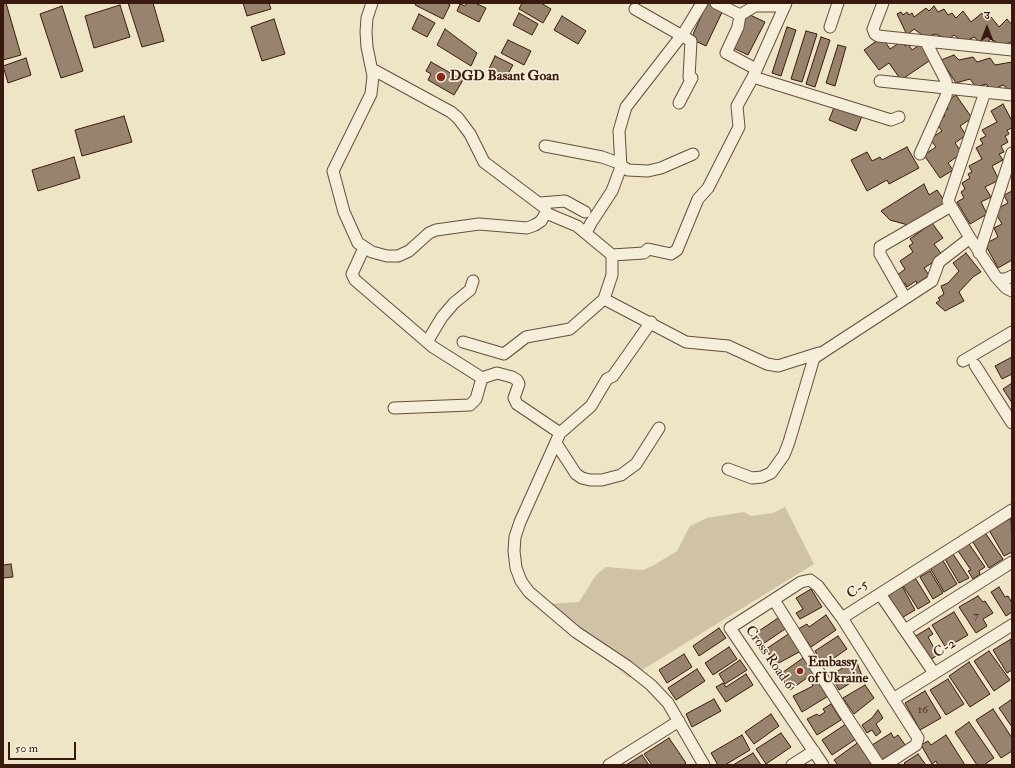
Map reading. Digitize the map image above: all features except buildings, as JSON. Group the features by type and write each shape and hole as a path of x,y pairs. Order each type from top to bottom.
{"street":[{"path":"372,3 367,18 366,32 373,82 369,99 334,171 344,212 358,244 364,248 387,256 398,256 409,251 429,233 436,230 474,224 527,228 535,226 541,221 546,213 545,208 484,162 464,125 451,112 372,69"},
{"path":"586,234 591,223 612,191 621,167 619,131 626,107 681,35 702,3"},
{"path":"716,3 740,15"},
{"path":"830,27 838,3"},
{"path":"883,3 874,26 875,34 926,42 1012,50"},
{"path":"546,213 577,226 612,255 644,253 648,249 672,254 677,250 698,199 708,188 739,127 737,106 755,73 785,4 755,6 740,15 738,27 726,53 755,73 891,120 898,117"},
{"path":"635,9 691,41 689,77 692,78 680,103"},
{"path":"920,154 946,96 947,88 946,81 926,42"},
{"path":"880,81 1012,95"},
{"path":"985,92 948,201 980,253 1006,288 1012,291"},
{"path":"545,146 602,157 616,162 621,167 628,170 648,171 661,168 693,154"},
{"path":"980,253 1012,153"},
{"path":"540,203 565,201 586,212"},
{"path":"905,298 880,254 880,247 951,206"},
{"path":"604,299 651,322 686,342 728,346 767,364 778,366 819,353 932,281 939,262 970,238"},
{"path":"364,248 352,274 355,280 449,359 482,378"},
{"path":"463,342 504,354 526,336 570,329 604,299 612,275 612,255"},
{"path":"999,279 1006,279 1012,276"},
{"path":"427,342 442,317 454,303 470,290 473,281"},
{"path":"651,322 613,376 607,380 591,406 558,438 515,537 514,551 516,568 521,581 529,592 576,632 627,666 652,685 668,703 704,765"},
{"path":"963,361 1012,332"},
{"path":"728,469 752,478 762,477 771,473 776,468 784,455 789,442 811,365 819,353"},
{"path":"975,364 1012,424"},
{"path":"394,408 470,405 476,399 482,378 487,375 497,373 512,377 517,380 518,387 514,398 517,404 558,438 576,474 582,478 602,480 621,475 636,464 659,428"},
{"name":"C-5","path":"885,765 916,745 918,741 913,730 842,618 1012,510"},
{"path":"905,630 1012,562"},
{"name":"Cross Road 6","path":"823,765 730,628 801,582 810,580 818,586 842,618"},
{"path":"880,594 934,673"},
{"path":"774,600 845,714 879,765"},
{"name":"C-2","path":"893,699 1012,624"},
{"path":"609,765 679,721"},
{"path":"792,765 814,751"}],"shaded area":[{"path":"785,507 814,564 629,678 547,604 579,602 596,575 606,567 643,570 654,565 677,551 690,526 707,518 744,512 751,516 773,513"}],"place":[{"name":"DGD Basant Goan","path":"441,77"},
{"name":"Embassy of Ukraine","path":"800,671"}]}
